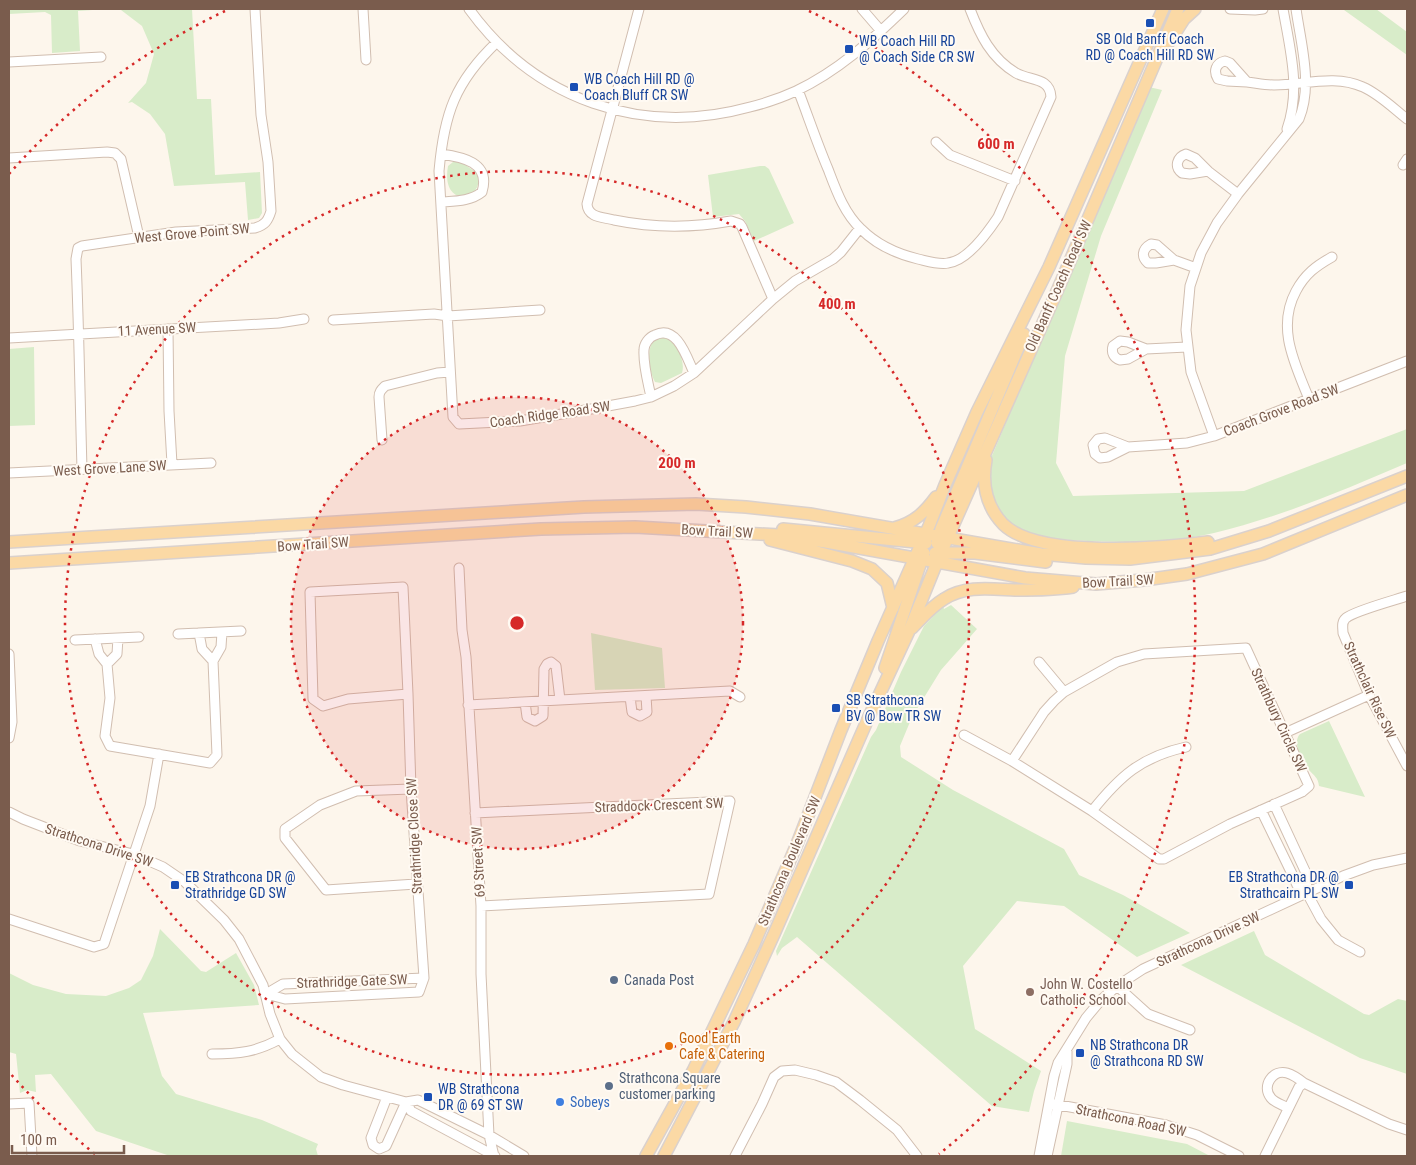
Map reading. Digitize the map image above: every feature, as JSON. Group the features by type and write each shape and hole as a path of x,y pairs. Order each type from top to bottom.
{"main road":[{"name":"Old Banff Coach Road SW","path":"931,548 945,485 977,412 1049,267 1163,9"},
{"name":"Old Banff Coach Road SW","path":"931,548 990,443 1178,9"},
{"path":"1152,70 1184,19 1195,9"},
{"path":"867,721 931,548 1030,319 1049,267"},
{"path":"990,443 984,484 991,507 1004,524 1033,539 1082,547 1130,548 1185,545 1269,531"},
{"name":"Bow Trail SW","path":"9,563 585,527 635,527 744,532 826,542 1130,559 1210,549 1269,531 1407,476"},
{"path":"890,528 912,522 926,511 945,485"},
{"name":"Bow Trail SW","path":"9,542 584,507 713,504 810,514 890,528 931,548 1025,578 1096,584 1187,574 1263,554 1407,495"},
{"path":"744,532 781,529 797,530 1053,563 1090,564 1130,559"},
{"path":"744,532 852,561 872,569 887,583 893,608"},
{"name":"Strathcona Boulevard SW","path":"646,1156 693,1071 750,953 797,844 841,730 893,608 931,548"},
{"name":"Strathcona Boulevard SW","path":"664,1156 734,1022 909,630 931,548"},
{"path":"909,630 943,599 954,593 995,588 1053,590 1096,584"}],"street":[{"name":"West Grove Point SW","path":"80,334 76,260 78,248 176,232 255,228 262,226 269,217 271,211 268,162 261,115 255,9"},
{"path":"364,9 366,60"},
{"path":"469,9 497,42 524,66 547,82 582,100 612,109 664,117 699,116 736,110 779,98 798,90 843,63 904,9"},
{"path":"639,9 587,204 590,213 594,216 631,224 654,226 736,222 742,227 773,299"},
{"path":"862,9 881,31"},
{"path":"798,90 838,196 850,217 860,228 885,246 912,257 941,263 954,262 960,259 986,234 998,217 1051,97 1050,90 1042,81 1018,74 1002,63 982,38 970,9"},
{"path":"1230,9 1263,9"},
{"name":"Coach Grove Road SW","path":"1283,9 1294,84 1293,108 1285,136"},
{"name":"Coach Grove Road SW","path":"1296,9 1306,83 1306,96 1303,108 1299,119 1238,194 1212,230 1201,253 1187,302 1187,347 1194,385 1214,436 1407,361"},
{"name":"Coach Ridge Road SW","path":"497,42 482,56 459,89 446,122 439,171 453,417 459,424 520,421 635,402 674,386 694,373 773,299 795,281 837,256 860,228"},
{"path":"9,62 101,57"},
{"path":"1247,82 1274,85 1331,81 1363,87 1407,119"},
{"path":"936,142 950,155 1015,181"},
{"path":"9,158 115,153 121,159 139,237"},
{"path":"441,154 460,157 472,162 482,172 484,178 482,192 477,196 442,202"},
{"path":"1208,171 1238,194"},
{"path":"1309,399 1289,344 1286,328 1288,310 1297,290 1310,271 1332,257"},
{"path":"1174,260 1196,268"},
{"path":"332,320 434,314 448,316 540,310"},
{"name":"11 Avenue SW","path":"9,338 279,323 304,319"},
{"path":"168,329 172,464"},
{"path":"80,334 79,389 82,468"},
{"path":"651,397 644,349 647,342 656,334 669,334 677,338 694,373"},
{"path":"1146,349 1187,347"},
{"path":"382,440 379,392 389,385 436,373 450,372"},
{"path":"1128,447 1187,443 1214,436"},
{"name":"West Grove Lane SW","path":"9,473 82,468 211,464"},
{"name":"69 Street SW","path":"459,568 481,906 481,974 489,1135 494,1156"},
{"name":"Strathridge Close SW","path":"408,694 348,699 323,706 313,699 310,592 403,587 408,694 411,789 416,884 424,978"},
{"name":"Strathclair Rise SW","path":"1407,596 1356,613 1345,618 1342,624 1343,633 1369,695 1407,766"},
{"path":"178,634 241,631"},
{"path":"95,639 99,654 108,664 110,698 105,736 110,746 210,763 217,755 213,661 220,647 222,632"},
{"path":"199,633 202,649 213,661"},
{"path":"75,640 139,636"},
{"path":"108,664 117,654 118,638"},
{"name":"Strathbury Circle SW","path":"1246,648 1286,733 1309,786 1302,792 1200,839 1164,860 1159,859 1092,810 1012,761 1044,712 1064,692 1117,662 1135,656 1246,648"},
{"path":"9,654 12,722 9,738"},
{"path":"525,702 527,716 535,721 543,716 544,668 552,662 556,666 560,700"},
{"path":"1039,662 1064,692"},
{"path":"468,705 730,691 740,697"},
{"path":"1286,733 1369,695"},
{"path":"630,697 632,712 640,716 647,712 646,696"},
{"path":"964,735 1012,761"},
{"path":"1092,810 1116,781 1142,763 1167,751 1186,747"},
{"path":"9,919 94,947 104,944 150,806 159,754"},
{"path":"411,789 356,791 320,805 285,829 285,838 326,890 416,884"},
{"name":"Straddock Crescent SW","path":"475,812 730,801 709,894 481,906"},
{"path":"1274,804 1306,873 1307,893"},
{"path":"1261,810 1294,878 1298,885 1307,893 1321,919 1338,940 1360,952"},
{"name":"Strathcona Drive SW","path":"9,812 80,841 133,854 164,867 185,882 204,899 239,939 250,958 266,994 270,1014 280,1039 292,1054 321,1077 406,1102 418,1100 489,1135 524,1156"},
{"name":"Strathcona Drive SW","path":"1039,1156 1053,1104 1067,1064 1067,1051 1086,1018 1100,1000 1117,986 1143,969 1358,870 1386,861 1407,858"},
{"name":"Strathridge Gate SW","path":"424,978 419,992 285,998 266,994 283,984 424,978"},
{"path":"1117,986 1148,1014 1190,1030"},
{"path":"212,1054 238,1054 261,1049 280,1039"},
{"path":"736,1156 774,1077 782,1071 794,1070 836,1082 896,1130 917,1156"},
{"path":"1288,1108 1274,1101 1269,1095 1267,1088 1269,1080 1277,1073 1287,1073 1389,1124 1407,1130"},
{"path":"1265,1156 1299,1087 1304,1083"},
{"path":"387,1096 371,1138 373,1145 379,1149 386,1146 406,1102"},
{"name":"Strathcona Drive SW","path":"406,1102 411,1111 494,1156"},
{"path":"9,1104 29,1103 32,1156"},
{"name":"Strathcona Drive SW","path":"1048,1156 1053,1104"},
{"name":"Strathcona Road SW","path":"1053,1104 1166,1125 1197,1135 1239,1156"}],"green space":[{"path":"9,9 107,9 78,11 80,51 52,53 51,15 45,12 9,14"},
{"path":"108,9 192,9 197,99 211,99 215,175 260,172 262,213 259,218 248,220 245,182 174,186 165,134 150,114 132,102 128,103 146,83 154,54 142,26 121,10"},
{"path":"1376,9 1407,32 1407,55 1344,10"},
{"path":"1149,87 1162,90 1101,236 1065,356 1056,463 1073,496 1244,491 1407,429 1407,463 1288,511 1239,527 1197,537 1125,542 1065,540 1036,536 1012,524 995,510 989,488 991,458 1066,276"},
{"path":"453,162 461,162 477,173 478,183 476,190 470,195 463,197 456,195 451,190 447,180 448,166"},
{"path":"765,166 769,169 794,223 754,241 745,221 739,214 713,217 708,175"},
{"path":"666,336 679,353 683,363 682,373 661,383 655,382 650,366 650,349 654,339"},
{"path":"34,347 35,425 9,426 9,349"},
{"path":"951,605 977,629 941,670 912,717 900,746 901,757 953,790 1064,849 1079,875 1123,895 1190,933 1137,957 1064,906 1017,901 963,966 975,1029 1041,1071 1029,1112 992,1106 797,937 782,948 777,956 776,951 871,737 924,626 943,606 944,609"},
{"path":"591,633 662,648 665,688 595,690"},
{"path":"1329,721 1365,797 1319,786 1317,779 1301,757 1297,747 1300,734"},
{"path":"160,929 201,971 206,972 236,953 254,985 259,1005 143,1013 162,1076 176,1094 262,1120 318,1144 316,1149 318,1156 170,1156 96,1131 51,1074 35,1075 36,1092 27,1090 20,1093 16,1054 9,1052 9,973 33,985 66,994 106,996 129,988 141,980 153,956"},
{"path":"1254,931 1265,955 1364,1014 1369,1015 1398,999 1407,1001 1407,1074 1360,1058 1181,965"},
{"path":"1067,1121 1187,1144 1210,1156 1061,1156"}],"place":[{"name":"SB Old Banff Coach RD @ Coach Hill RD SW","path":"1150,23"},
{"name":"WB Coach Hill RD @ Coach Side CR SW","path":"849,49"},
{"name":"WB Coach Hill RD @ Coach Bluff CR SW","path":"574,87"},
{"name":"SB Strathcona BV @ Bow TR SW","path":"836,708"},
{"name":"EB Strathcona DR @ Strathridge GD SW","path":"175,885"},
{"name":"EB Strathcona DR @ Strathcairn PL SW","path":"1349,885"},
{"name":"Canada Post","path":"614,980"},
{"name":"John W. Costello Catholic School","path":"1030,992"},
{"name":"Good Earth Cafe & Catering","path":"669,1046"},
{"name":"NB Strathcona DR @ Strathcona RD SW","path":"1080,1053"},
{"name":"Strathcona Square customer parking","path":"609,1086"},
{"name":"WB Strathcona DR @ 69 ST SW","path":"428,1097"},
{"name":"Sobeys","path":"560,1102"}]}
